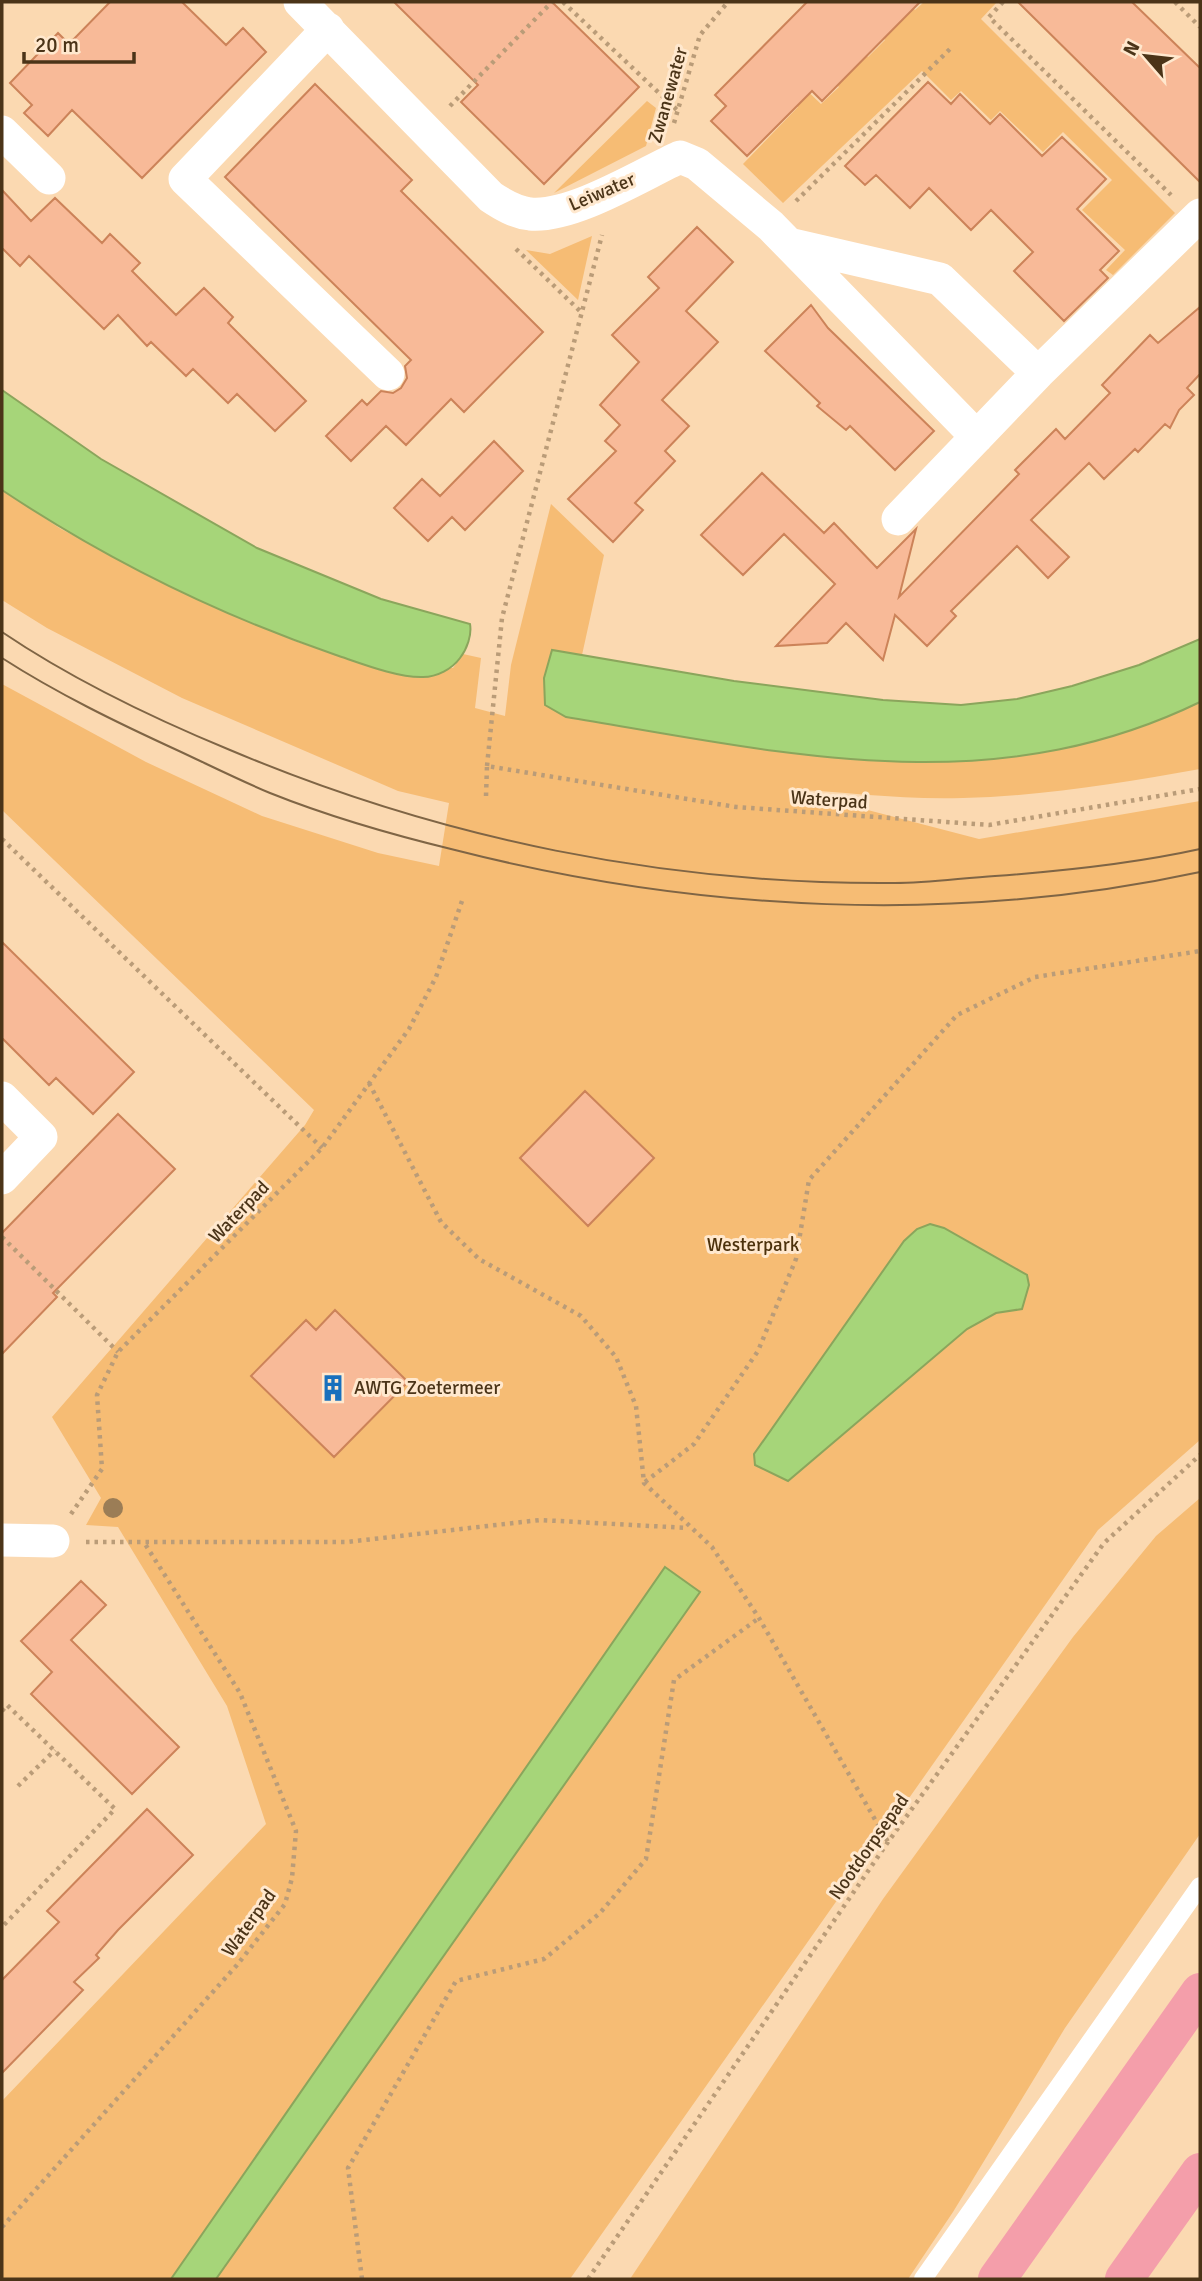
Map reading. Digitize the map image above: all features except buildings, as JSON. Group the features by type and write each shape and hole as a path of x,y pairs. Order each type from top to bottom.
{"highway":[{"path":"997,2279 1200,1992"},
{"path":"1124,2279 1200,2172"}],"street":[{"name":"Leiwater","path":"300,2 491,197 508,208 531,214 550,212 592,200 680,157 697,163 780,235 977,436"},
{"path":"328,30 185,179 388,374"},
{"path":"2,132 49,178"},
{"path":"898,519 1038,373 1198,218"},
{"name":"Leiwater","path":"780,235 940,279 1038,373"},
{"path":"2,1098 41,1137 2,1178"},
{"path":"2,1540 53,1541"}],"lane":[{"path":"923,2279 1200,1886"}],"path":[{"path":"426,131 551,2"},
{"path":"563,2 678,111"},
{"name":"Zwanewater","path":"662,165 700,35 728,2"},
{"path":"1003,2 989,17 1198,218"},
{"path":"1175,2 1200,27"},
{"path":"780,235 951,48"},
{"path":"491,197 498,231 582,313"},
{"path":"486,796 502,618 602,235 592,200"},
{"name":"Waterpad","path":"487,766 736,807 989,825 1200,789"},
{"path":"2,839 322,1148"},
{"name":"Waterpad","path":"53,1541 102,1469 97,1395 118,1352 322,1148 409,1029 436,977 463,898"},
{"path":"645,1483 694,1444 758,1351 796,1259 808,1180 957,1015 1035,977 1200,951"},
{"path":"369,1083 441,1222 479,1259 581,1316 616,1357 636,1406 645,1483 712,1547 759,1618 888,1842"},
{"path":"2,1237 118,1352"},
{"name":"Nootdorpsepad","path":"588,2279 888,1842 1104,1543 1200,1455"},
{"path":"53,1541 145,1544 347,1542 540,1520 690,1528"},
{"name":"Waterpad","path":"2,2227 237,1965 285,1903 292,1878 296,1831 240,1693 145,1544"},
{"path":"362,2279 348,2168 456,1981 544,1959 600,1913 646,1859 674,1680 759,1618"},
{"path":"2,1711 8,1705 115,1809 2,1927"},
{"path":"18,1786 55,1750"}],"green space":[{"path":"880,2 907,2 915,10 924,2 997,2 981,19 1175,213 1113,275 1106,270 1125,250 1082,210 1112,180 1063,132 1043,152 1000,111 991,120 961,91 951,100 922,71 783,203 743,164 798,107 788,96 800,84 821,104 839,87 818,66 847,36 868,57 885,40 865,18"},
{"path":"647,101 656,108 646,146 554,193"},
{"path":"592,236 578,300 526,250 550,254"},
{"name":"Westerpark","path":"2,490 61,529 207,602 295,641 368,666 453,668 463,654 481,658 475,708 505,716 511,665 551,504 604,555 582,655 553,650 566,717 807,755 886,761 965,761 1043,752 1121,733 1200,702 1200,769 1082,788 993,797 919,798 787,789 979,839 1200,801 1200,1440 1098,1530 570,2279 2,2279 2,2101 266,1824 227,1706 118,1527 86,1525 101,1498 52,1417 305,1125 314,1110 2,810 2,684 146,762 262,816 378,853 439,866 449,803 398,791 182,698 47,628 2,600"},
{"path":"1200,1498 1200,1834 1065,2028 953,2212 908,2279 630,2279 883,1899 1073,1637 1156,1536"}],"shaded area":[{"path":"2,390 101,459 257,548 381,599 470,624 470,637 465,650 453,666 434,676 413,677 379,669 249,622 163,583 81,539 2,490"},
{"path":"1200,639 1200,702 1121,733 1043,752 965,761 886,761 807,755 566,717 545,705 544,678 552,650 734,681 883,700 961,705 1017,699 1072,686 1139,665"},
{"path":"930,1224 944,1228 1027,1275 1029,1285 1022,1309 996,1313 967,1329 788,1481 755,1465 754,1454 904,1241 917,1229"},
{"path":"665,1567 700,1592 216,2279 171,2279"}],"tram line":[{"path":"2,632 113,697 230,750 391,809 556,851 724,876 809,882 895,883 1072,869 1200,849"},
{"path":"2,658 111,719 270,793 385,832 547,871 639,887 733,898 827,904 921,905 1014,900 1108,889 1200,872"}],"place":[{"name":"AWTG Zoetermeer","path":"333,1388"}]}
